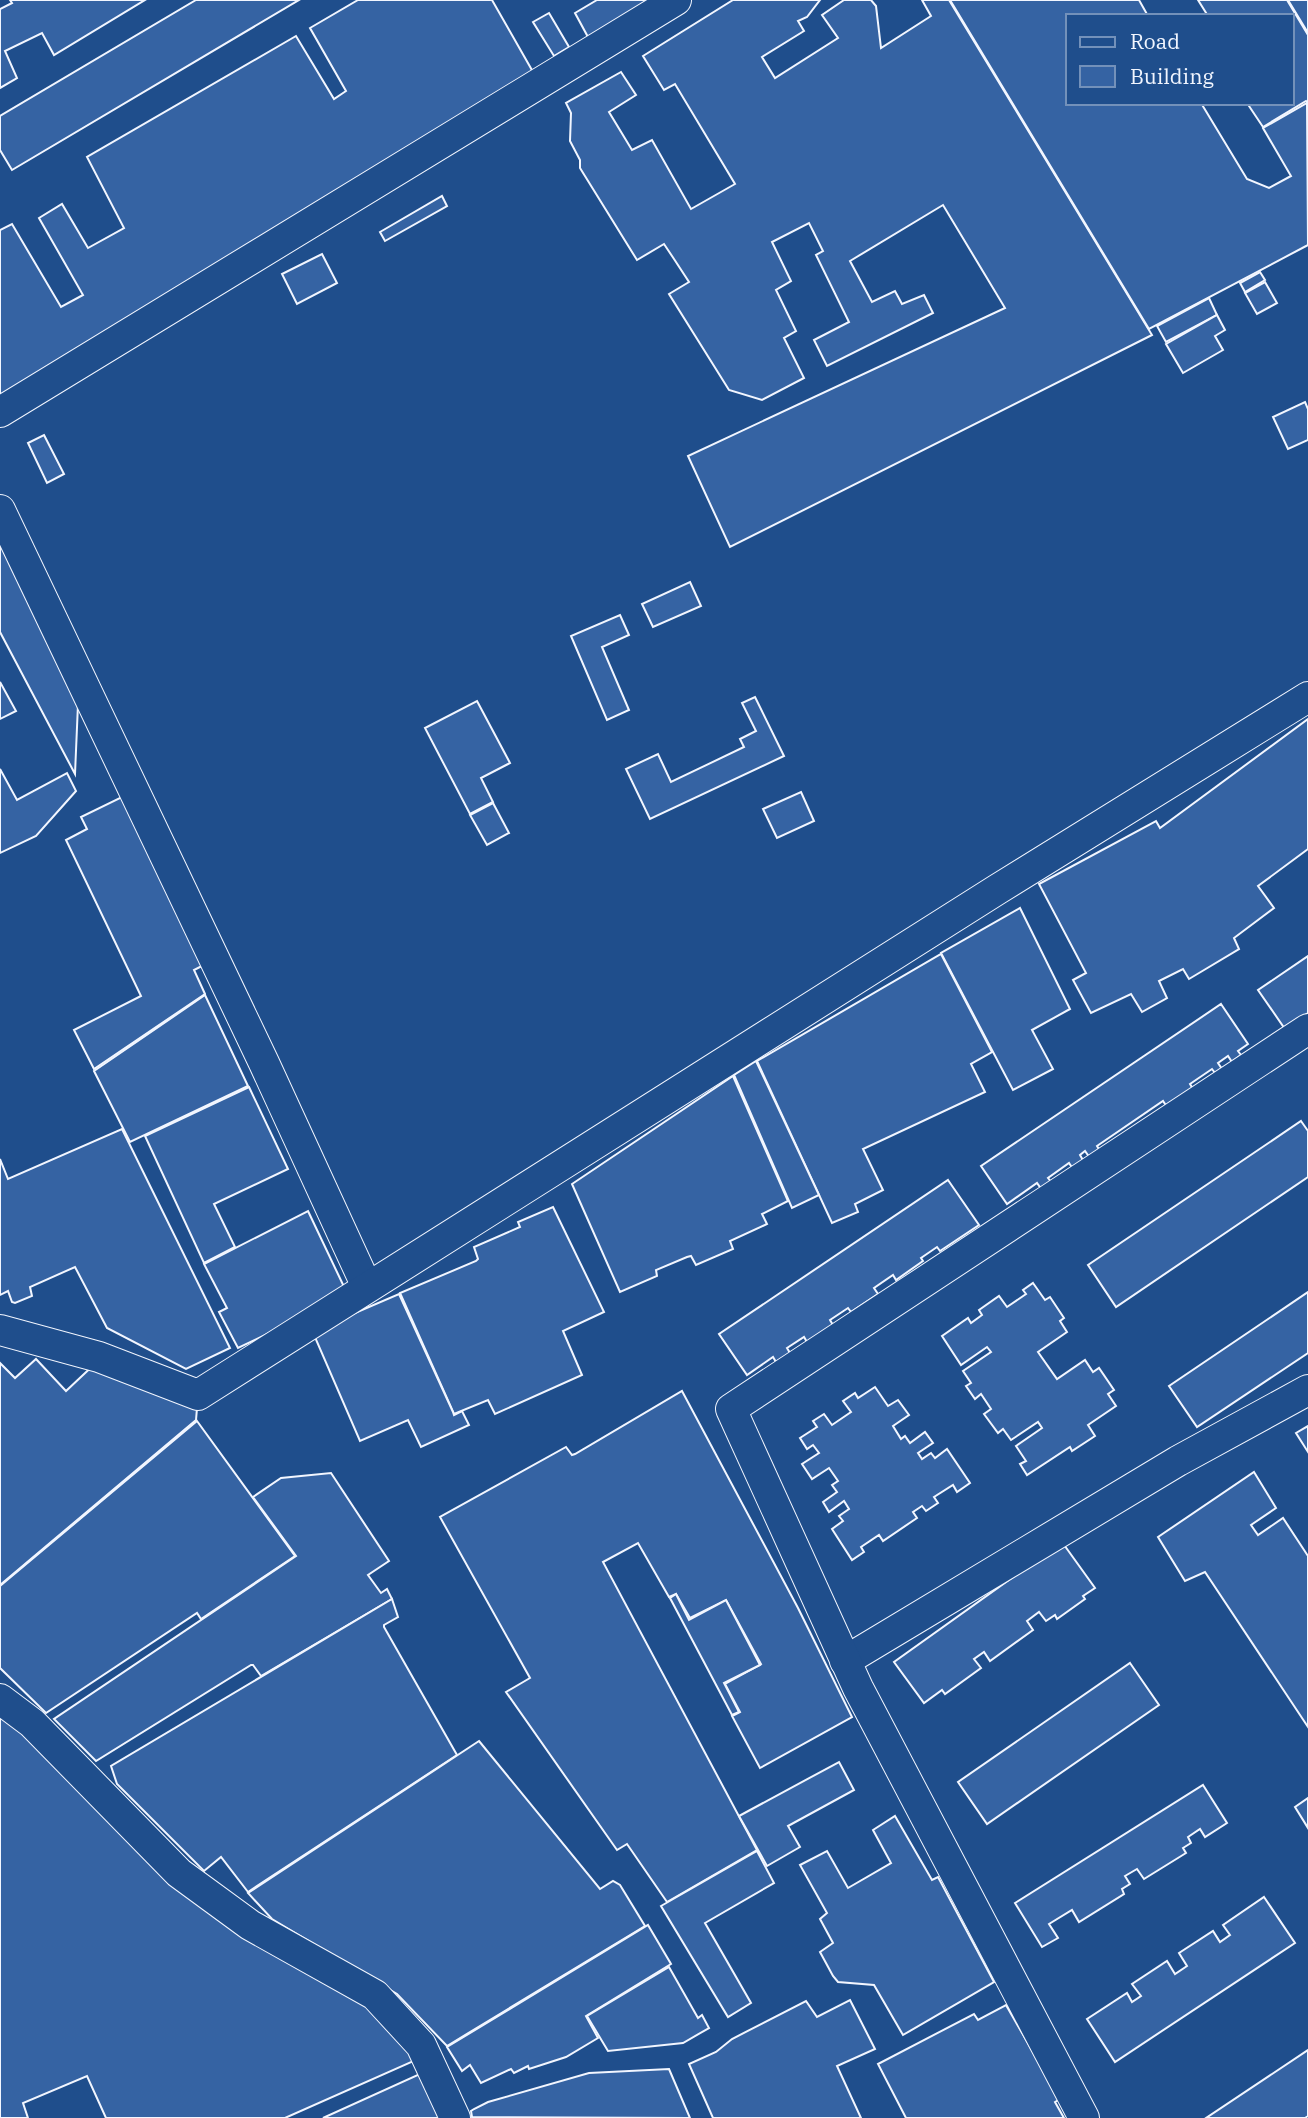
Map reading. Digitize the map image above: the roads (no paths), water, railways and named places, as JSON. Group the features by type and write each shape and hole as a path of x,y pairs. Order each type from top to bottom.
{"street":[{"path":"0,412 676,0"},
{"path":"0,510 264,1063 366,1288"},
{"path":"0,1330 99,1357 198,1395 963,911 1308,697"},
{"path":"1084,2118 845,1661 731,1409 1308,1029"},
{"path":"845,1661 1178,1461 1308,1390"},
{"path":"0,1699 32,1723 178,1873 250,1926 375,1995 421,2045 455,2118"}]}
